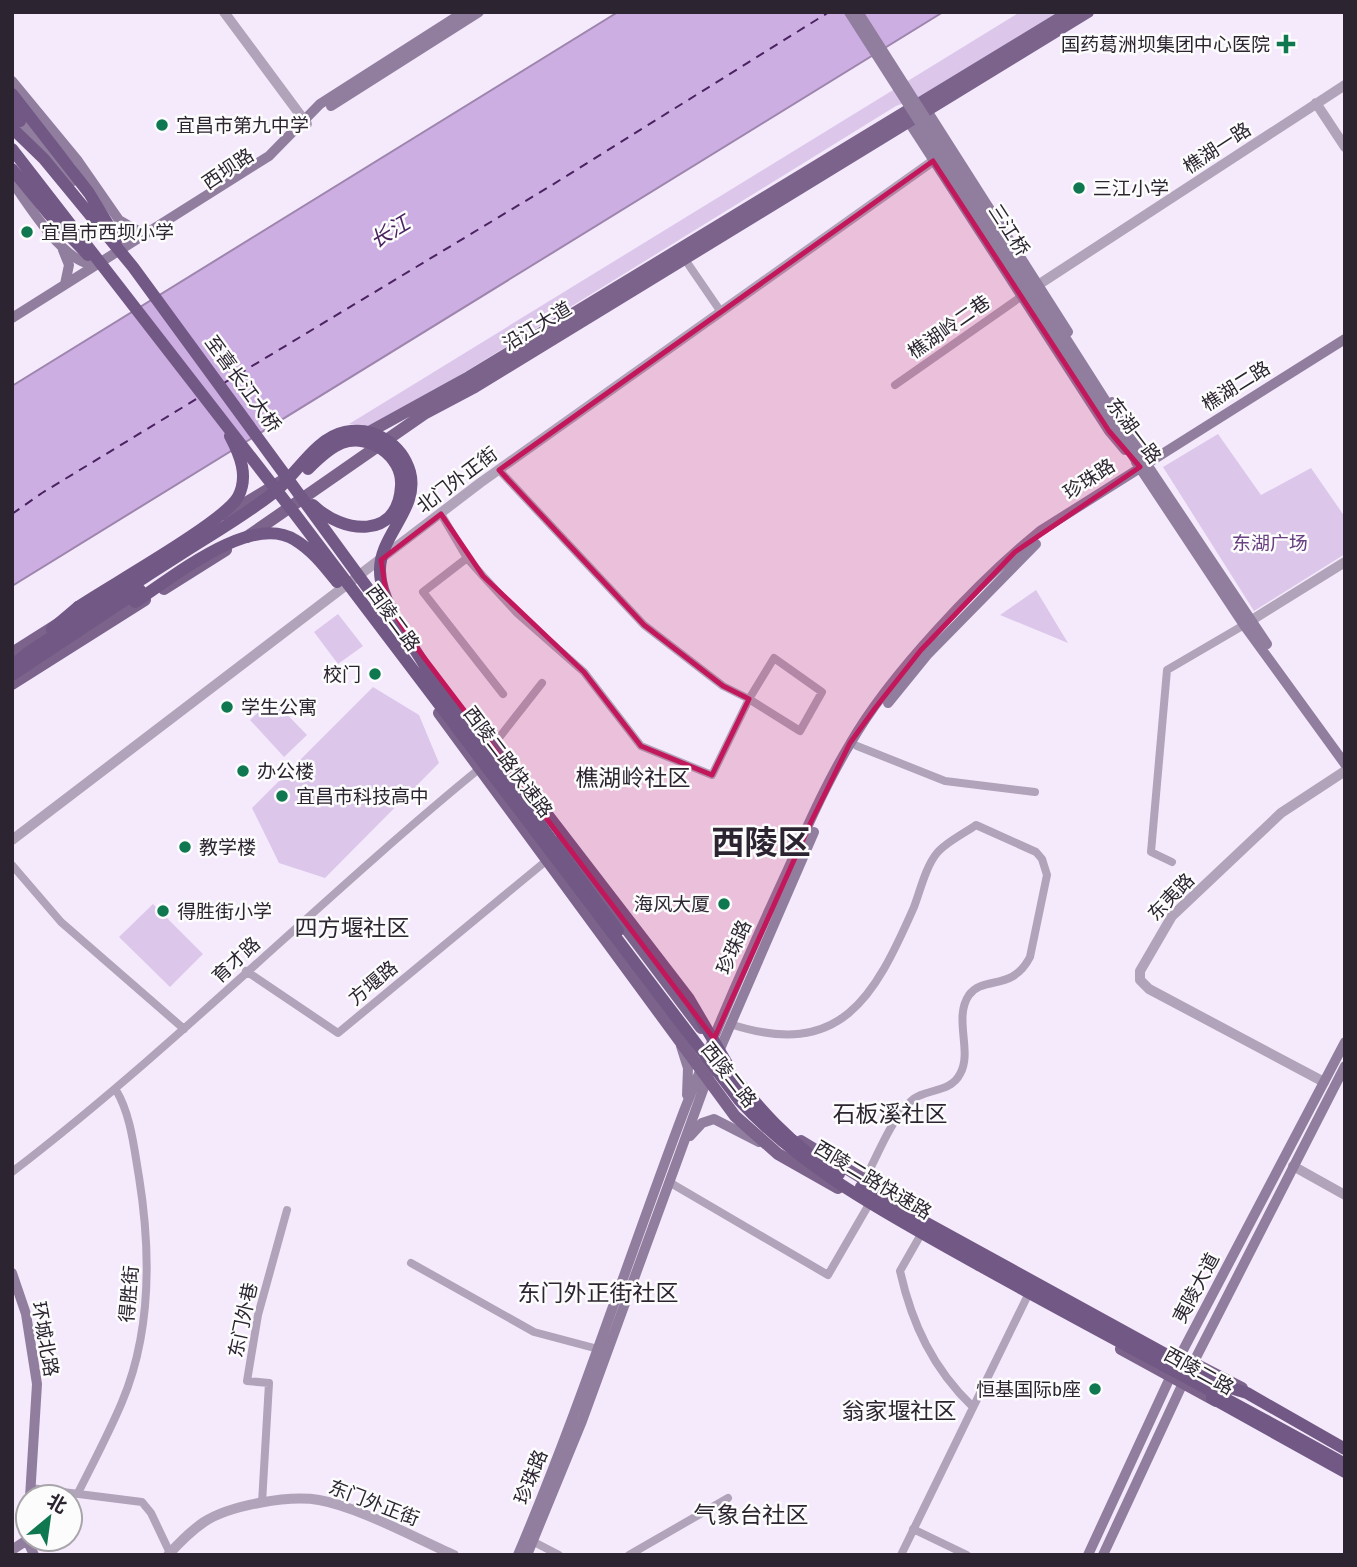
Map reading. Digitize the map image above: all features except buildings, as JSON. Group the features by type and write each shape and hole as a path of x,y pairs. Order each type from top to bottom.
{"highway":[{"path":"12,94 89,192 133,267"},
{"name":"至喜长江大桥","path":"15,120 133,267 430,674"},
{"name":"至喜长江大桥","path":"12,149 116,280 401,653"},
{"path":"12,169 65,233 116,280"},
{"path":"12,675 78,607 206,526 237,499 243,472 241,457 222,420"},
{"path":"31,656 262,501 328,439 346,432 362,431 392,443 402,455 410,474 409,500 381,557 381,582 387,600 430,674"},
{"path":"12,666 266,508 339,445 360,440 384,450 395,463 402,483 399,499 391,513 382,522 362,528 338,523 320,512 291,482"},
{"path":"31,656 76,640 226,545 245,536 265,532 295,539 312,553 401,653"},
{"name":"西陵二路快速路","path":"401,653 739,1100 775,1138 815,1170 959,1253 1345,1464"},
{"name":"西陵二路快速路","path":"430,674 618,931 781,1132 835,1172 1345,1455"},
{"path":"478,730 533,796 689,999 736,1079"},
{"path":"1219,1384 1247,1394 1345,1449"},
{"path":"1212,1398 1345,1472"}],"main road":[{"name":"西坝路","path":"12,318 241,184 278,156 320,104 464,12"},
{"name":"西坝路","path":"131,247 269,156 322,111 479,12"},
{"name":"三江桥","path":"849,12 1144,468"},
{"name":"三江桥","path":"858,12 1144,468"},
{"name":"沿江大道","path":"12,684 287,509 424,414 684,258 1070,12"},
{"name":"沿江大道","path":"924,106 1088,12"},
{"path":"12,81 78,161 119,220 131,247"},
{"path":"924,106 1123,419 1144,468 1345,764"},
{"name":"东湖一路","path":"906,118 1109,431 1144,468"},
{"name":"沿江大道","path":"12,653 268,486 291,482 906,118"},
{"path":"15,120 131,247"},
{"path":"12,157 102,264"},
{"path":"12,182 60,245 69,265 65,284"},
{"path":"119,220 140,232 158,229"},
{"path":"60,245 83,263 102,264"},
{"name":"西坝路","path":"55,292 102,264"},
{"name":"樵湖二路","path":"1144,468 1345,339"},
{"name":"樵湖二路","path":"1144,468 1345,346"},
{"name":"珍珠路","path":"715,1047 730,1024 816,826 857,746 927,655 1020,557 1144,468"},
{"name":"珍珠路","path":"527,1555 582,1421 676,1163 715,1047 811,822 850,743 921,650 1015,552 1040,531 1144,468"},
{"name":"西陵二路","path":"291,482 305,497 478,730"},
{"name":"西陵二路","path":"268,486 345,585 704,1075 747,1129 778,1154 1027,1297 1212,1398 1268,1436 1345,1478"},
{"path":"1247,623 1345,751"},
{"name":"西陵二路","path":"492,747 715,1047 753,1094 799,1140 1035,1280 1345,1443"},
{"name":"夷陵大道","path":"1088,1555 1180,1356 1345,1042"},
{"path":"681,1043 688,1068 685,1110"},
{"name":"夷陵大道","path":"1103,1555 1182,1383 1345,1066"},
{"name":"珍珠路","path":"518,1555 598,1349 685,1110 704,1075"},
{"path":"676,1163 692,1132 702,1123 714,1119 778,1154"},
{"name":"环城北路","path":"12,1273 26,1314 37,1384 32,1483"}],"street":[{"path":"224,12 306,122"},
{"name":"樵湖一路","path":"1038,285 1345,85"},
{"path":"1318,102 1345,138"},
{"path":"1318,102 1345,147"},
{"name":"北门外正街","path":"12,840 499,470 933,161"},
{"path":"684,258 721,312"},
{"name":"樵湖岭二巷","path":"895,385 1022,296"},
{"path":"441,514 467,558 517,613 584,673 641,746 712,775 749,699 774,658 821,692 800,731 749,699 723,686 668,647 499,470"},
{"path":"467,558 423,592 503,694"},
{"path":"1171,862 1151,852 1167,670 1345,562"},
{"path":"492,747 542,683"},
{"path":"857,746 945,781 1035,792"},
{"name":"育才路","path":"12,1172 116,1090 246,971 479,769"},
{"name":"东夷路","path":"1324,1082 1149,989 1140,979 1140,971 1172,916 1281,813 1345,771"},
{"path":"730,1024 785,1037 809,1033 841,1021 885,971 937,852 976,825 1036,852 1042,859 1047,875 1030,957 1023,969 1004,982 984,986 970,995 963,1012 962,1071 955,1082 912,1099 896,1119 864,1181"},
{"name":"方堰路","path":"246,971 338,1034 546,861"},
{"path":"12,865 61,922 184,1029"},
{"name":"得胜街","path":"83,1483 123,1401 144,1316 148,1231 132,1135 116,1090"},
{"path":"1293,1166 1345,1195"},
{"path":"669,1181 828,1275 868,1206"},
{"name":"东门外巷","path":"262,1503 269,1383 247,1381 258,1315 287,1210"},
{"path":"920,1236 900,1271 906,1297 921,1340 950,1385 973,1406"},
{"path":"411,1263 534,1332 598,1349"},
{"path":"901,1555 1027,1297"},
{"path":"84,1494 142,1502 151,1513 169,1554"},
{"name":"东门外正街","path":"169,1554 204,1521 262,1503 289,1498 319,1500 454,1555"},
{"path":"629,1555 728,1498"},
{"path":"913,1530 967,1555"},
{"path":"532,1541 559,1555"}],"highlighted area":[{"path":"933,161 1109,431 1140,467 1015,552 921,650 876,707 850,743 811,822 714,1039 410,639 387,600 381,560 441,514 483,576 584,672 641,746 712,775 749,699 723,686 644,625 499,470"}],"green space":[{"path":"1020,12 1064,12 933,92 896,106 376,427 349,424"},
{"name":"东湖广场","path":"1218,434 1261,495 1311,468 1345,517 1345,554 1254,611 1163,467"},
{"path":"1036,590 1068,643 1000,615"},
{"path":"338,614 363,646 338,664 314,632"},
{"path":"373,687 419,715 439,763 325,878 279,863 252,808"},
{"path":"272,699 307,735 284,757 250,720"},
{"path":"153,904 203,954 170,987 119,937"}],"water":[{"name":"长江","path":"618,12 943,12 12,586 12,386"}],"ferry route":[{"path":"224,383 552,185 829,12"},
{"path":"12,514 198,398"}],"place":[{"name":"国药葛洲坝集团中心医院","path":"1286,44"},
{"name":"宜昌市第九中学","path":"162,125"},
{"name":"三江小学","path":"1079,188"},
{"name":"宜昌市西坝小学","path":"27,232"},
{"name":"校门","path":"375,674"},
{"name":"学生公寓","path":"227,707"},
{"name":"办公楼","path":"243,771"},
{"name":"宜昌市科技高中","path":"282,796"},
{"name":"教学楼","path":"185,847"},
{"name":"海风大厦","path":"724,904"},
{"name":"得胜街小学","path":"163,911"},
{"name":"恒基国际b座","path":"1095,1389"}],"district":[{"name":"樵湖岭社区","path":"633,778"},
{"name":"西陵区","path":"761,843"},
{"name":"四方堰社区","path":"352,928"},
{"name":"石板溪社区","path":"890,1114"},
{"name":"东门外正街社区","path":"598,1293"},
{"name":"翁家堰社区","path":"899,1411"},
{"name":"气象台社区","path":"751,1515"}]}
